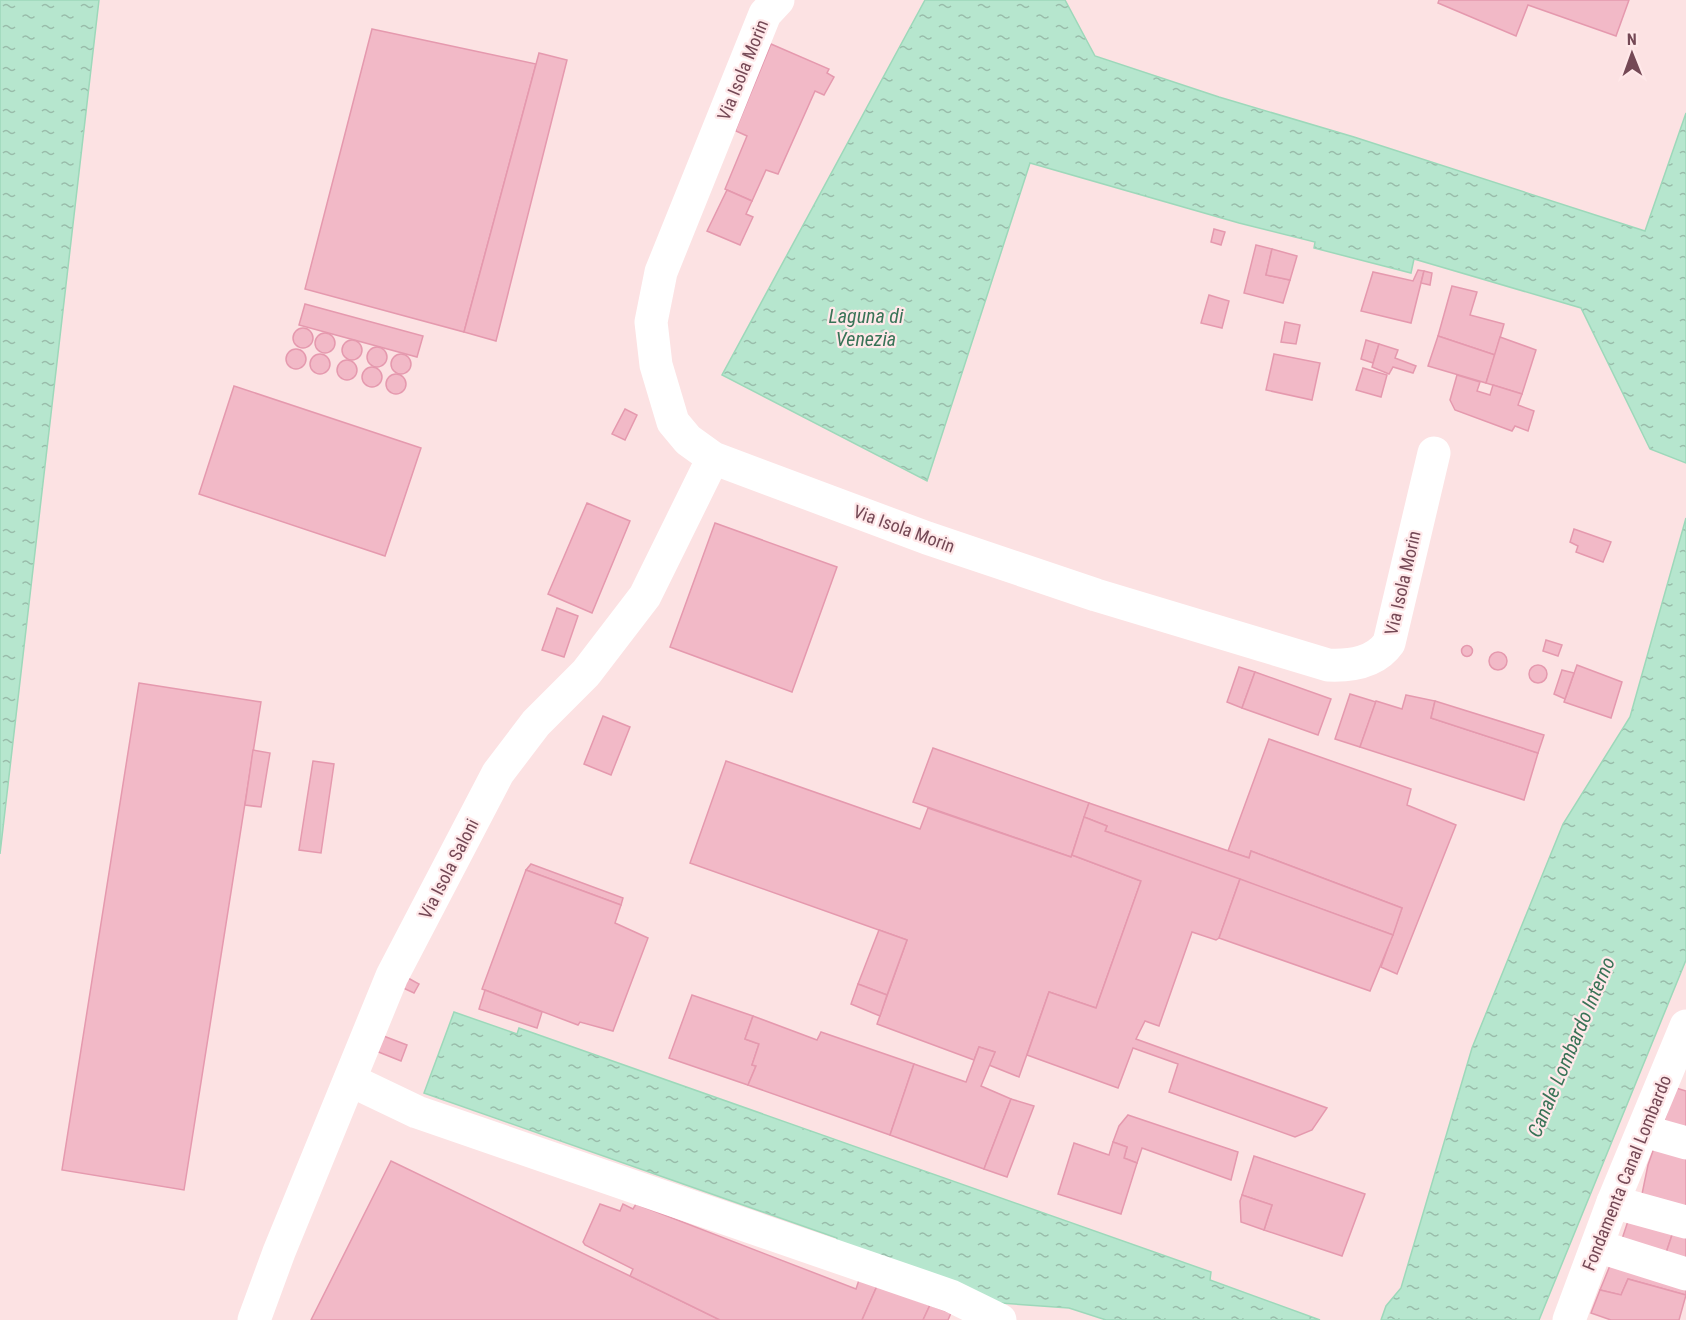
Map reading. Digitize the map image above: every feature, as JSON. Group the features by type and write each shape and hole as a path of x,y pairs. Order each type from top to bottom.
{"street":[{"name":"Via Isola Morin","path":"778,0 765,14 661,272 651,322 656,365 673,422 688,440 713,458 927,538 1096,595 1328,665 1344,665 1377,656 1389,643 1434,453"},
{"name":"Via Isola Saloni","path":"254,1320 392,976 498,773 536,723 586,673 645,596 713,458"},
{"name":"Fondamenta Canal Lombardo","path":"1569,1320 1613,1202 1644,1131 1679,1061 1686,1026"},
{"path":"350,1080 417,1112 951,1296 1000,1320"},
{"path":"1644,1131 1686,1143"},
{"path":"1613,1202 1686,1222"},
{"path":"1597,1246 1686,1274"}],"water":[{"path":"0,0 99,0 0,854"},
{"name":"Laguna di Venezia","path":"925,0 1065,0 1095,56 1645,231 1686,113 1686,463 1650,449 1581,308 1414,259 1411,273 1314,248 1315,242 1239,223 1030,163 927,481 722,375"},
{"name":"Canale Lombardo Interno","path":"1686,518 1686,960 1539,1320 1381,1320 1386,1306 1401,1288 1472,1048 1563,824 1630,717"},
{"path":"454,1012 517,1034 519,1028 1211,1272 1210,1280 1320,1320 1106,1320 1069,1308 986,1302 836,1245 837,1238 424,1093"}],"building":[{"path":"1439,0 1629,0 1616,36 1528,5 1516,36 1438,3"},
{"path":"372,29 536,64 464,332 305,289"},
{"path":"771,44 829,69 827,73 834,77 824,95 815,91 778,174 766,170 752,201 725,189 747,136 736,129"},
{"path":"539,53 567,60 496,341 464,332"},
{"path":"727,190 752,201 746,214 753,217 740,245 707,231"},
{"path":"1214,229 1225,232 1221,245 1211,242"},
{"path":"1256,245 1272,249 1266,275 1290,280 1283,303 1244,293"},
{"path":"1272,249 1297,256 1290,280 1266,275"},
{"path":"1418,270 1424,271 1411,323 1361,311 1373,272 1413,281"},
{"path":"1424,271 1432,273 1430,285 1421,283"},
{"path":"1452,286 1477,292 1470,315 1504,324 1495,355 1438,336"},
{"path":"1209,295 1229,301 1222,328 1201,323"},
{"path":"305,304 423,336 417,357 299,325"},
{"path":"1285,322 1300,325 1296,344 1281,342"},
{"path":"303,328 310,331 313,338 310,345 303,348 296,345 293,338 296,331"},
{"path":"325,333 332,336 335,343 332,350 325,353 318,350 315,343 318,336"},
{"path":"1438,336 1495,355 1486,383 1428,366"},
{"path":"1500,337 1536,350 1522,394 1486,383"},
{"path":"352,340 359,343 362,350 359,357 352,360 345,357 342,350 345,343"},
{"path":"1366,340 1379,344 1373,363 1361,359"},
{"path":"1379,344 1398,350 1395,358 1416,366 1413,373 1393,367 1389,374 1372,367"},
{"path":"373,347 381,347 387,353 387,361 381,367 373,367 367,361 367,353"},
{"path":"296,349 303,352 306,359 303,366 296,369 289,366 286,359 289,352"},
{"path":"320,354 327,357 330,364 327,371 320,374 313,371 310,364 313,357"},
{"path":"397,354 405,354 411,360 411,368 405,374 397,374 391,368 391,360"},
{"path":"1274,354 1320,363 1312,400 1266,390"},
{"path":"347,360 354,363 357,370 354,377 347,380 340,377 337,370 340,363"},
{"path":"372,367 379,370 382,377 379,384 372,387 365,384 362,377 365,370"},
{"path":"1363,368 1387,375 1381,397 1356,390"},
{"path":"396,374 403,377 406,384 403,391 396,394 389,391 386,384 389,377"},
{"path":"1457,375 1480,382 1477,391 1490,395 1493,385 1522,394 1518,405 1534,411 1528,431 1515,426 1512,431 1455,410 1450,400"},
{"path":"234,386 421,448 385,556 199,494"},
{"path":"625,409 637,415 625,440 612,434"},
{"path":"587,503 630,521 592,613 548,594"},
{"path":"715,523 837,567 792,692 670,647"},
{"path":"1574,529 1611,542 1603,562 1576,552 1578,546 1570,542"},
{"path":"557,608 578,616 564,657 542,650"},
{"path":"1546,640 1562,645 1558,656 1543,651"},
{"path":"1467,645 1473,651 1467,657 1461,651"},
{"path":"1498,652 1504,655 1507,661 1504,667 1498,670 1492,667 1489,661 1492,655"},
{"path":"1538,665 1544,668 1547,674 1544,680 1538,683 1532,680 1529,674 1532,668"},
{"path":"1577,665 1622,682 1611,718 1564,702"},
{"path":"1239,667 1255,672 1242,708 1227,702"},
{"path":"1562,670 1574,673 1565,699 1554,694"},
{"path":"1255,672 1331,699 1318,735 1242,708"},
{"path":"139,683 261,702 184,1190 62,1170"},
{"path":"1350,694 1376,702 1360,747 1335,739"},
{"path":"1406,695 1435,701 1431,718 1538,753 1524,800 1360,747 1376,701 1402,709"},
{"path":"1435,701 1544,735 1538,753 1431,718"},
{"path":"603,716 630,727 611,775 584,764"},
{"path":"1269,739 1411,789 1407,805 1456,825 1397,974 1381,967 1402,908 1251,851 1249,858 1228,851"},
{"path":"933,748 1089,803 1071,857 913,802"},
{"path":"253,750 270,753 261,807 245,805"},
{"path":"313,761 334,764 321,853 299,850"},
{"path":"726,761 920,829 928,808 1071,857 1072,855 1141,881 1096,1008 1049,992 1019,1077 989,1065 995,1052 979,1047 974,1060 877,1024 907,940 690,863"},
{"path":"1089,803 1249,858 1251,851 1402,908 1393,935 1105,831 1107,826 1084,817"},
{"path":"1084,817 1107,826 1105,831 1240,879 1219,938 1216,940 1192,932 1159,1026 1145,1021 1136,1039 1327,1108 1312,1130 1295,1137 1169,1092 1178,1064 1133,1048 1118,1088 1027,1055 1049,992 1096,1008 1141,881 1072,855"},
{"path":"531,864 623,898 621,905 526,870"},
{"path":"526,870 621,905 615,923 648,938 613,1031 580,1022 578,1025 482,989"},
{"path":"1240,879 1393,935 1370,991 1219,938"},
{"path":"879,930 907,940 887,995 858,984"},
{"path":"408,978 419,984 414,993 403,988"},
{"path":"858,984 887,995 880,1016 851,1004"},
{"path":"485,990 542,1012 537,1028 479,1009"},
{"path":"692,995 753,1016 745,1039 759,1044 752,1065 756,1066 748,1085 669,1058"},
{"path":"753,1016 817,1040 821,1032 914,1064 890,1135 748,1085 756,1066 752,1065 759,1044 745,1039"},
{"path":"381,1035 407,1045 401,1061 376,1051"},
{"path":"979,1047 995,1052 981,1086 1011,1099 984,1169 890,1135 914,1064 966,1082"},
{"path":"1676,1088 1686,1091 1686,1139 1660,1132"},
{"path":"1011,1099 1034,1106 1007,1177 984,1169"},
{"path":"1128,1115 1238,1152 1231,1180 1142,1148 1137,1163 1124,1158 1127,1147 1113,1142 1119,1126"},
{"path":"1113,1142 1127,1147 1124,1158 1137,1163 1121,1214 1058,1194 1074,1143 1109,1155"},
{"path":"1654,1148 1686,1157 1686,1210 1642,1194"},
{"path":"1254,1156 1365,1194 1342,1256 1264,1230 1272,1205 1242,1195"},
{"path":"391,1161 630,1276 720,1320 311,1320"},
{"path":"1242,1195 1272,1205 1264,1230 1241,1222"},
{"path":"600,1204 620,1211 623,1204 633,1209 636,1204 856,1289 859,1280 877,1286 862,1320 720,1320 630,1276 633,1269 585,1245 583,1242"},
{"path":"1628,1221 1675,1226 1665,1256 1621,1242"},
{"path":"1675,1226 1686,1229 1686,1264 1665,1256"},
{"path":"1611,1263 1686,1288 1686,1295 1628,1279 1621,1295 1600,1290"},
{"path":"1628,1279 1686,1295 1679,1320 1611,1320 1591,1313 1600,1290 1621,1295"},
{"path":"877,1286 930,1305 923,1320 862,1320"},
{"path":"930,1305 951,1313 948,1320 923,1320"}]}
